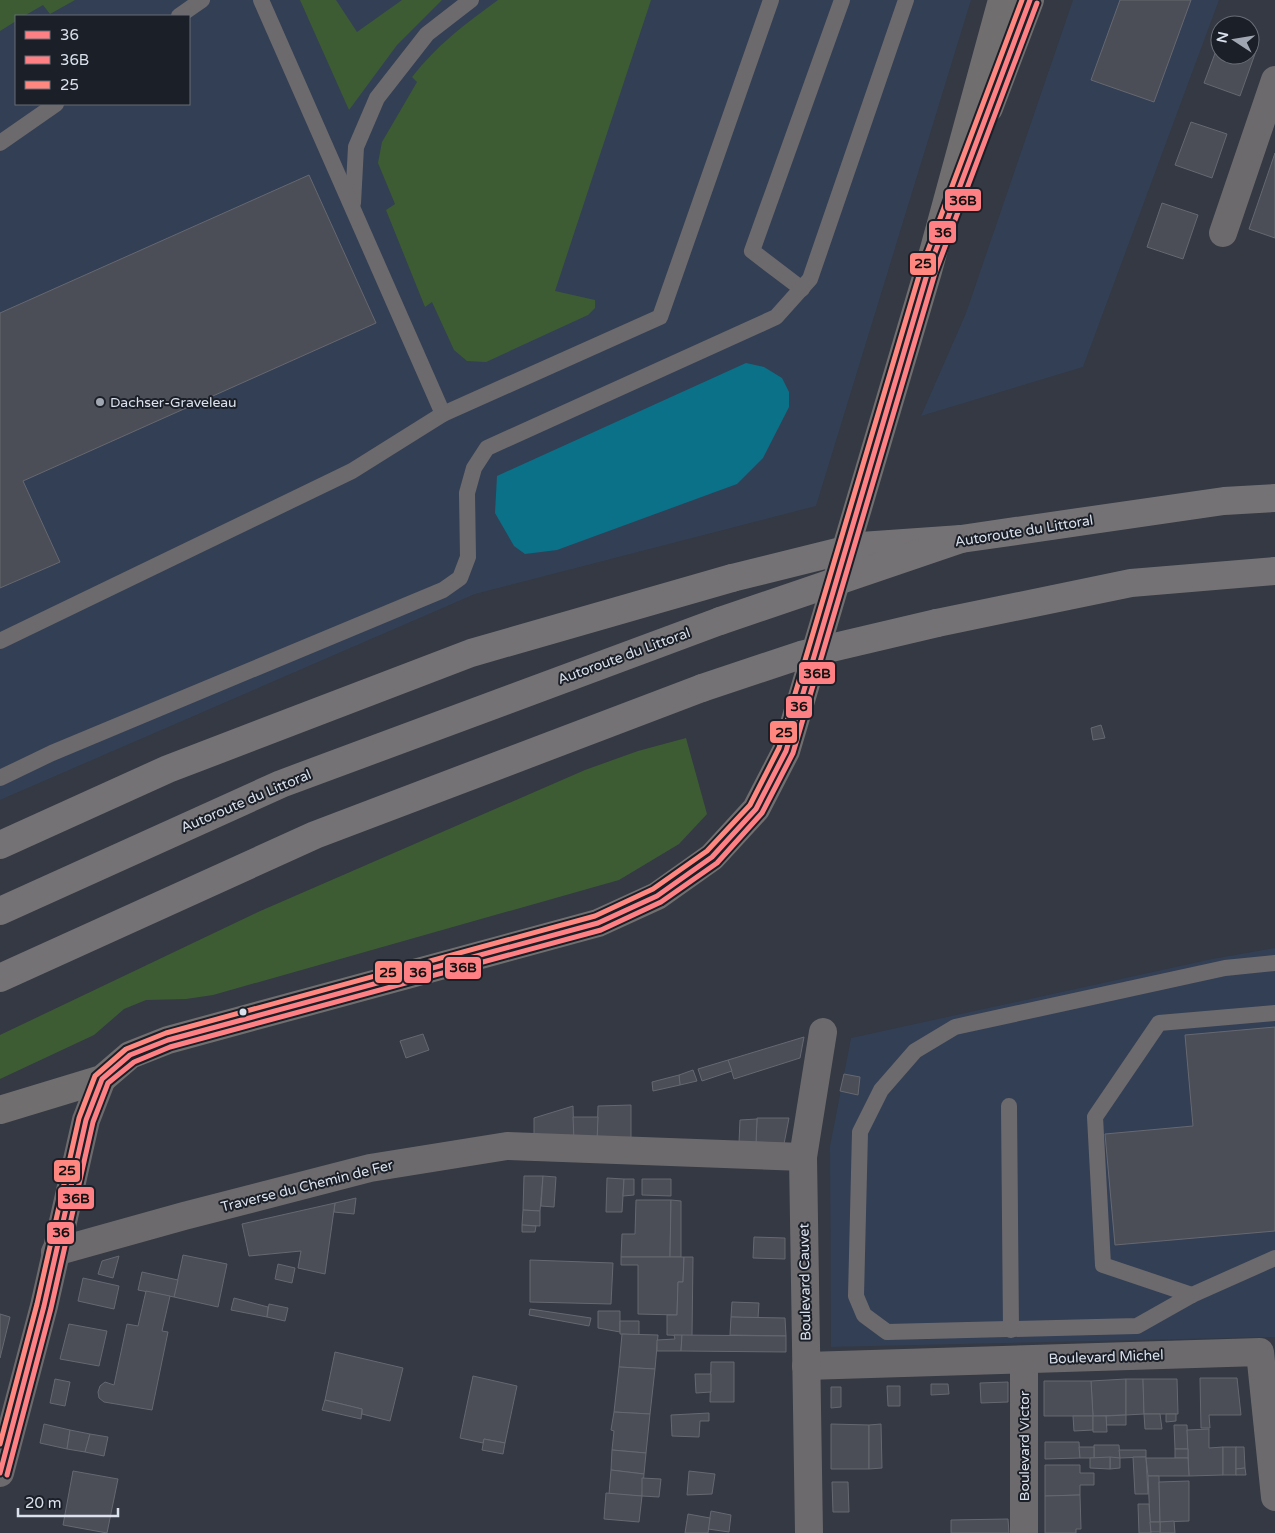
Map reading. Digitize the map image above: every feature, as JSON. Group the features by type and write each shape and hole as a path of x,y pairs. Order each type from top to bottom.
{"highway":[{"name":"Autoroute du Littoral","path":"0,911 281,784 720,621 961,539 1224,501 1275,498"},
{"path":"0,845 168,769 471,653 732,578 861,546 961,539"},
{"path":"0,978 314,835 702,688 801,655 937,622 1131,583 1275,571"}],"main road":[{"path":"0,1110 102,1079 130,1056 168,1040 598,923 657,896 712,857 756,809 786,752 928,271 1002,0"},
{"path":"928,271 1030,0"}],"street":[{"path":"1223,233 1275,80"},
{"name":"Boulevard Cauvet","path":"809,1533 803,1157 823,1032"},
{"path":"0,1473 86,1120 102,1079"},
{"name":"Traverse du Chemin de Fer","path":"55,1252 184,1216 370,1168 507,1146 803,1157"},
{"name":"Boulevard Michel","path":"806,1366 1260,1352 1275,1497"},
{"name":"Boulevard Victor","path":"1024,1360 1024,1533"}],"lane":[{"path":"180,15 202,0"},
{"path":"261,0 443,414"},
{"path":"353,208 356,147 377,98 427,34 471,0"},
{"path":"0,641 352,471 443,414 660,317 771,0"},
{"path":"802,289 752,251 842,0"},
{"path":"0,778 52,753 443,590 460,578 468,557 467,493 474,468 487,448 776,317 810,279 906,0"},
{"path":"0,143 55,105"},
{"path":"1275,963 1225,968 956,1027 915,1051 881,1090 860,1132 856,1296 864,1315 887,1332 1137,1326 1192,1295 1275,1258"},
{"path":"1192,1295 1102,1265 1096,1117 1158,1023 1275,1013"},
{"path":"1009,1106 1011,1330"}],"shaded area":[{"path":"0,0 971,0 816,506 475,594 0,800"},
{"path":"1073,0 1219,0 1213,15 1210,15 1210,24 1083,367 921,416 966,313"},
{"path":"1275,948 1275,1337 831,1347 830,1146 851,1038 1212,959"}],"green space":[{"path":"0,0 75,0 50,14 43,5 26,15 15,15 15,22 0,31"},
{"path":"300,0 336,0 357,32 402,0 442,0 397,45 349,110"},
{"path":"498,0 651,0 555,291 595,300 595,308 588,315 486,362 467,361 454,350 432,302 425,307 386,210 395,204 378,163 382,142 417,82 412,77 431,55 452,36"},
{"path":"686,738 707,814 679,844 619,880 213,995 186,999 146,1000 124,1009 94,1035 0,1079 0,1035 258,912 585,770 638,751"}],"water":[{"path":"746,363 764,367 782,378 789,392 789,407 763,458 737,484 557,550 525,554 514,546 495,513 497,476"}],"building":[{"path":"1120,0 1191,0 1154,102 1091,80"},
{"path":"1211,65 1251,65 1240,96 1204,83"},
{"path":"1191,122 1227,134 1212,178 1175,165"},
{"path":"1275,153 1275,238 1249,229"},
{"name":"Dachser-Graveleau","path":"309,175 376,323 23,481 60,562 0,588 0,313"},
{"path":"1162,203 1198,215 1183,259 1147,247"},
{"path":"1101,725 1105,738 1093,740 1091,728"},
{"path":"1275,1027 1275,1231 1115,1245 1105,1134 1193,1126 1185,1035"},
{"path":"423,1034 429,1050 406,1058 400,1041"},
{"path":"804,1037 800,1058 734,1079 728,1060"},
{"path":"728,1060 732,1071 702,1081 698,1069"},
{"path":"693,1070 697,1081 680,1085 679,1075"},
{"path":"844,1074 860,1077 858,1095 840,1091"},
{"path":"679,1075 680,1085 653,1091 652,1082"},
{"path":"631,1105 631,1141 597,1141 598,1106"},
{"path":"573,1106 574,1140 534,1139 534,1118"},
{"path":"573,1117 598,1117 597,1141 574,1140"},
{"path":"757,1118 789,1118 784,1144 756,1144"},
{"path":"757,1119 756,1144 739,1143 740,1120"},
{"path":"524,1176 543,1176 540,1211 523,1210"},
{"path":"543,1176 556,1177 554,1207 541,1206"},
{"path":"607,1178 624,1179 622,1212 606,1212"},
{"path":"624,1179 634,1179 634,1195 623,1196"},
{"path":"642,1179 671,1179 671,1196 642,1195"},
{"path":"356,1198 354,1214 334,1212 335,1203"},
{"path":"636,1200 671,1200 670,1257 621,1257 622,1234 635,1234"},
{"path":"671,1200 681,1201 681,1257 670,1257"},
{"path":"335,1203 325,1274 298,1268 301,1251 249,1256 242,1224"},
{"path":"523,1210 540,1211 540,1226 522,1225"},
{"path":"522,1225 536,1226 535,1232 522,1232"},
{"path":"754,1237 785,1238 785,1259 753,1258"},
{"path":"183,1255 227,1264 218,1307 174,1297"},
{"path":"119,1256 113,1278 98,1274 102,1261"},
{"path":"621,1257 684,1257 683,1282 678,1282 677,1315 638,1314 638,1265 621,1265"},
{"path":"684,1257 693,1257 692,1336 667,1335 667,1315 677,1315 678,1282 683,1282"},
{"path":"530,1260 613,1263 611,1304 530,1302"},
{"path":"278,1264 295,1268 292,1283 275,1279"},
{"path":"142,1272 178,1280 174,1297 138,1290"},
{"path":"83,1278 119,1286 114,1309 78,1301"},
{"path":"146,1291 170,1296 162,1331 168,1332 152,1410 104,1402 99,1398 98,1392 100,1386 105,1382 114,1385 127,1324 138,1326"},
{"path":"234,1298 268,1307 267,1317 231,1310"},
{"path":"732,1302 759,1303 758,1318 731,1317"},
{"path":"269,1304 288,1308 285,1321 267,1317"},
{"path":"530,1309 591,1318 589,1326 529,1315"},
{"path":"598,1311 620,1311 620,1332 598,1328"},
{"path":"0,1314 10,1317 0,1358"},
{"path":"731,1317 785,1318 786,1336 730,1335"},
{"path":"620,1321 639,1321 639,1335 620,1334"},
{"path":"69,1324 107,1331 99,1366 60,1359"},
{"path":"622,1334 658,1335 655,1369 619,1367"},
{"path":"674,1335 682,1335 681,1351 657,1351 657,1340 675,1339"},
{"path":"682,1335 786,1336 786,1352 681,1351"},
{"path":"335,1352 403,1368 390,1421 362,1414 362,1409 325,1400"},
{"path":"711,1362 734,1362 734,1402 710,1402"},
{"path":"619,1367 655,1369 650,1414 614,1412"},
{"path":"695,1374 711,1374 711,1392 696,1393"},
{"path":"473,1376 517,1386 505,1443 484,1439 483,1443 460,1438"},
{"path":"1200,1378 1237,1378 1241,1415 1209,1415 1210,1428 1201,1428"},
{"path":"55,1379 70,1382 65,1406 50,1403"},
{"path":"1126,1379 1126,1415 1093,1416 1091,1381"},
{"path":"1126,1379 1143,1379 1144,1414 1126,1415"},
{"path":"1143,1379 1177,1379 1178,1414 1144,1414"},
{"path":"1044,1381 1091,1381 1093,1416 1044,1416"},
{"path":"1008,1382 1008,1402 981,1403 980,1383"},
{"path":"931,1384 948,1384 949,1394 931,1395"},
{"path":"887,1386 900,1386 900,1406 888,1406"},
{"path":"831,1387 841,1387 841,1407 831,1408"},
{"path":"325,1400 362,1409 361,1419 322,1410"},
{"path":"614,1412 650,1414 646,1453 612,1450 614,1431 611,1430"},
{"path":"709,1413 709,1421 700,1421 699,1437 672,1436 671,1415"},
{"path":"1144,1414 1160,1414 1162,1429 1145,1429"},
{"path":"1166,1414 1176,1414 1176,1421 1166,1422"},
{"path":"1126,1415 1126,1425 1106,1425 1106,1416"},
{"path":"1073,1416 1093,1416 1093,1430 1074,1431"},
{"path":"1093,1416 1106,1416 1107,1432 1093,1432"},
{"path":"44,1424 70,1430 67,1449 40,1443"},
{"path":"831,1424 869,1425 869,1469 831,1469"},
{"path":"881,1424 882,1468 869,1469 869,1425"},
{"path":"1174,1425 1187,1425 1188,1449 1175,1449"},
{"path":"1209,1429 1209,1448 1223,1447 1223,1475 1189,1476 1187,1430"},
{"path":"70,1430 90,1434 85,1452 67,1449"},
{"path":"90,1434 108,1437 104,1456 85,1452"},
{"path":"484,1439 505,1443 503,1454 482,1450"},
{"path":"1045,1442 1079,1442 1080,1458 1045,1459"},
{"path":"1094,1445 1119,1445 1120,1458 1094,1458"},
{"path":"1079,1447 1094,1447 1094,1458 1080,1458"},
{"path":"1223,1447 1236,1447 1236,1475 1223,1475"},
{"path":"1236,1447 1244,1447 1245,1468 1236,1469"},
{"path":"1175,1449 1188,1449 1188,1458 1175,1458"},
{"path":"612,1450 646,1453 644,1474 611,1470"},
{"path":"1119,1450 1146,1450 1146,1457 1120,1458"},
{"path":"1110,1457 1120,1458 1120,1468 1110,1469"},
{"path":"1110,1457 1110,1469 1090,1468 1090,1458"},
{"path":"1133,1457 1146,1457 1148,1494 1135,1494"},
{"path":"1146,1458 1188,1458 1189,1476 1148,1476"},
{"path":"1045,1465 1080,1465 1080,1473 1094,1473 1094,1485 1080,1485 1080,1495 1045,1496"},
{"path":"1245,1468 1246,1475 1236,1475 1236,1469"},
{"path":"611,1470 644,1474 642,1496 609,1494"},
{"path":"73,1471 118,1479 107,1533 63,1525"},
{"path":"689,1471 715,1474 712,1494 687,1495"},
{"path":"1148,1476 1159,1476 1160,1522 1150,1522"},
{"path":"642,1478 661,1479 659,1497 642,1496"},
{"path":"1189,1481 1189,1521 1160,1522 1159,1482"},
{"path":"832,1482 848,1482 849,1512 833,1512"},
{"path":"606,1493 642,1496 639,1522 604,1519"},
{"path":"1080,1495 1081,1529 1076,1529 1076,1533 1045,1533 1045,1496"},
{"path":"1138,1504 1149,1504 1151,1533 1139,1533"},
{"path":"711,1511 731,1515 729,1532 708,1529"},
{"path":"688,1514 710,1518 708,1533 685,1533"},
{"path":"1008,1519 1009,1533 951,1533 951,1520"},
{"path":"1174,1521 1175,1533 1160,1533 1160,1522"},
{"path":"1150,1522 1160,1522 1160,1532 1151,1532"}],"transit line":[{"name":"25","path":"0,1444 37,1304 79,1118 95,1076 126,1049 166,1033 595,916 653,889 707,851 750,805 779,748 921,269 1022,0"},
{"name":"36","path":"0,1473 44,1306 86,1120 102,1079 130,1055 168,1040 598,923 657,896 712,857 756,809 786,751 928,271 1030,0"},
{"name":"36B","path":"7,1475 51,1308 93,1122 108,1083 134,1062 170,1047 601,930 661,902 717,863 762,813 793,753 935,273 1037,3"}],"place":[{"name":"Dachser-Graveleau","path":"100,402"}]}
